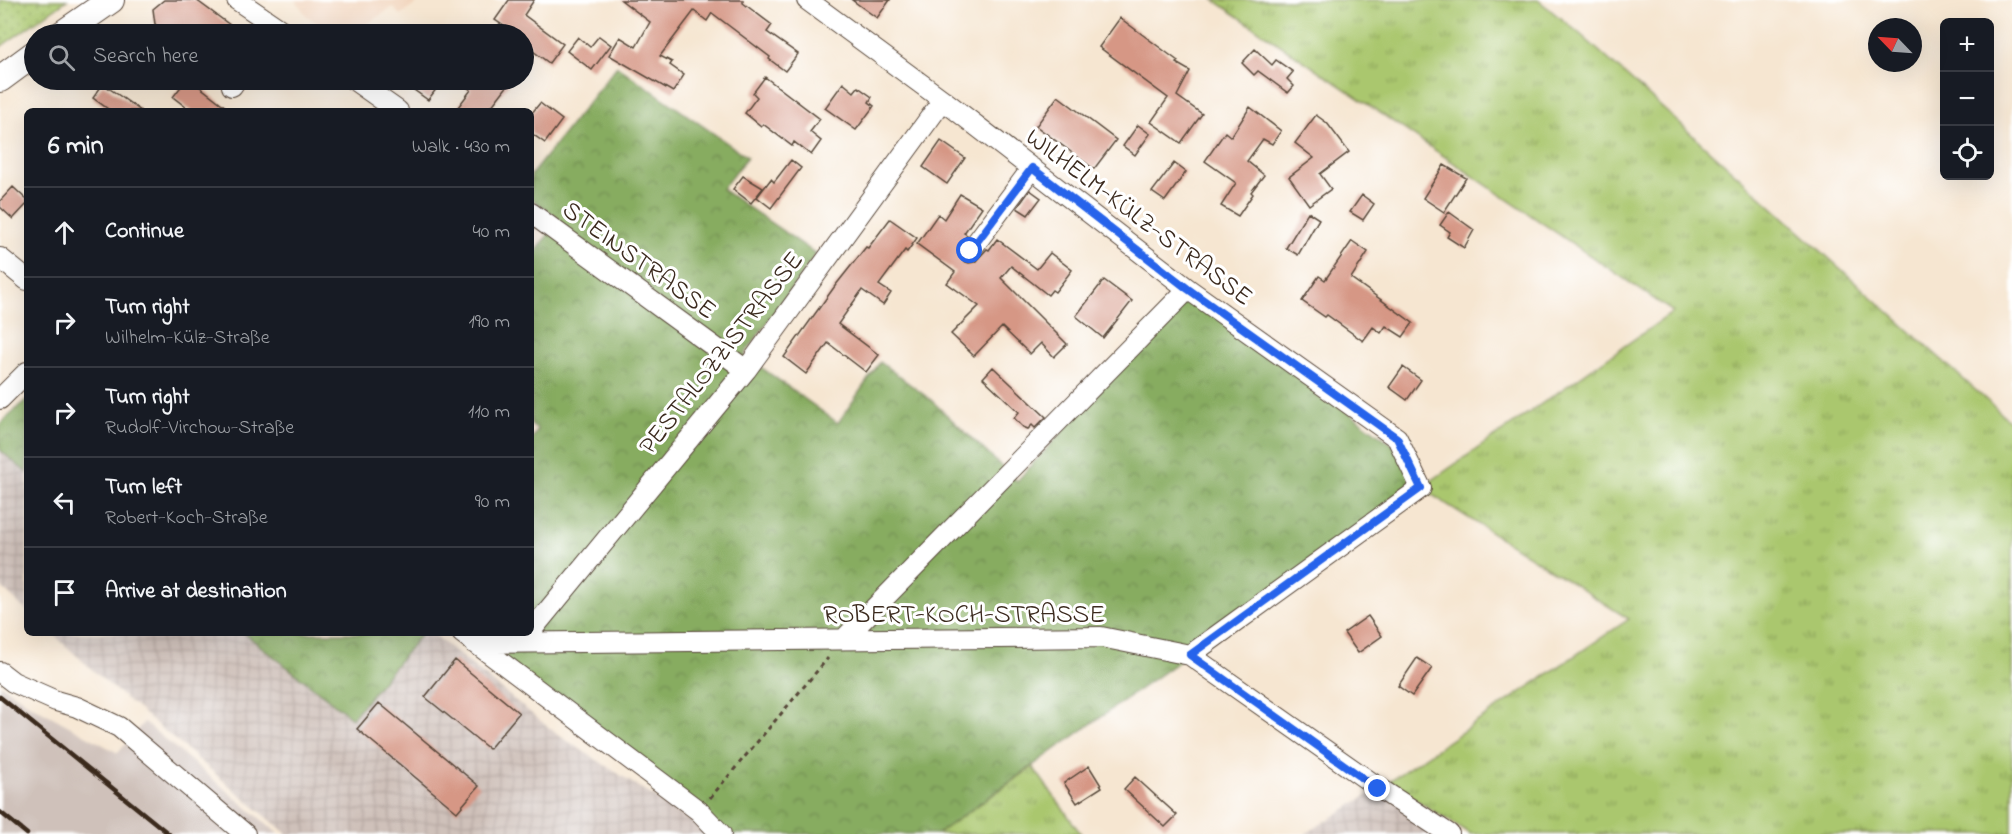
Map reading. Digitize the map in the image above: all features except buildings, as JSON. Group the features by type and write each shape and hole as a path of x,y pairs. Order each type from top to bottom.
{"main road":[{"path":"76,24 111,0"},
{"path":"0,79 24,61"}],"street":[{"path":"237,0 267,24"},
{"name":"WILHELM-KÜLZ-STRASSE","path":"807,0 943,100 1188,289 1397,438 1421,488 1190,655"},
{"path":"368,90 394,108"},
{"name":"PESTALOZZISTRASSE","path":"534,626 746,369 943,100"},
{"path":"970,251 1032,168"},
{"name":"STEINSTRASSE","path":"534,215 746,369"},
{"path":"0,258 24,278"},
{"path":"844,639 1188,289"},
{"path":"0,399 24,375"},
{"name":"ROBERT-KOCH-STRASSE","path":"534,635 844,639 1101,637 1190,655 1378,789 1449,834"},
{"name":"ROBERT-KOCH-STRASSE","path":"468,638 507,636"},
{"path":"468,638 699,811 721,834"},
{"path":"0,672 13,682 56,701 77,707 119,728 245,834"}],"path":[{"path":"699,811 844,639"}],"shaded area":[{"path":"295,0 422,0 400,15 393,7 367,24 319,24 307,16"},
{"path":"0,450 24,470 24,608 0,586"},
{"path":"55,636 248,636 352,718 420,636 436,636 558,735 712,834 287,834 99,676"},
{"path":"0,684 27,703 118,753 144,722 279,834 0,834"},
{"path":"1379,788 1436,834 1305,834"}],"green space":[{"path":"0,0 67,0 33,24 24,24 24,30 0,47"},
{"path":"1214,0 1538,0 1579,33 2012,423 2012,834 1470,834 1388,782 1629,619 1421,488 1673,312"},
{"path":"617,66 747,157 722,189 816,254 744,355 838,423 880,362 931,400 1017,481 1188,295 1392,444 1421,488 937,834 721,834 466,636 534,636 534,436 538,430 534,427 534,255 559,219 534,200 534,171"},
{"path":"24,402 24,470 0,450 0,424"},
{"path":"248,636 420,636 352,718"},
{"path":"1033,767 1081,834 937,834"}],"railway":[{"path":"0,697 169,834"},
{"path":"0,812 27,834"}],"route":[{"path":"970,251 1032,168 1188,289 1397,438 1421,488 1190,655 1378,789"}]}
